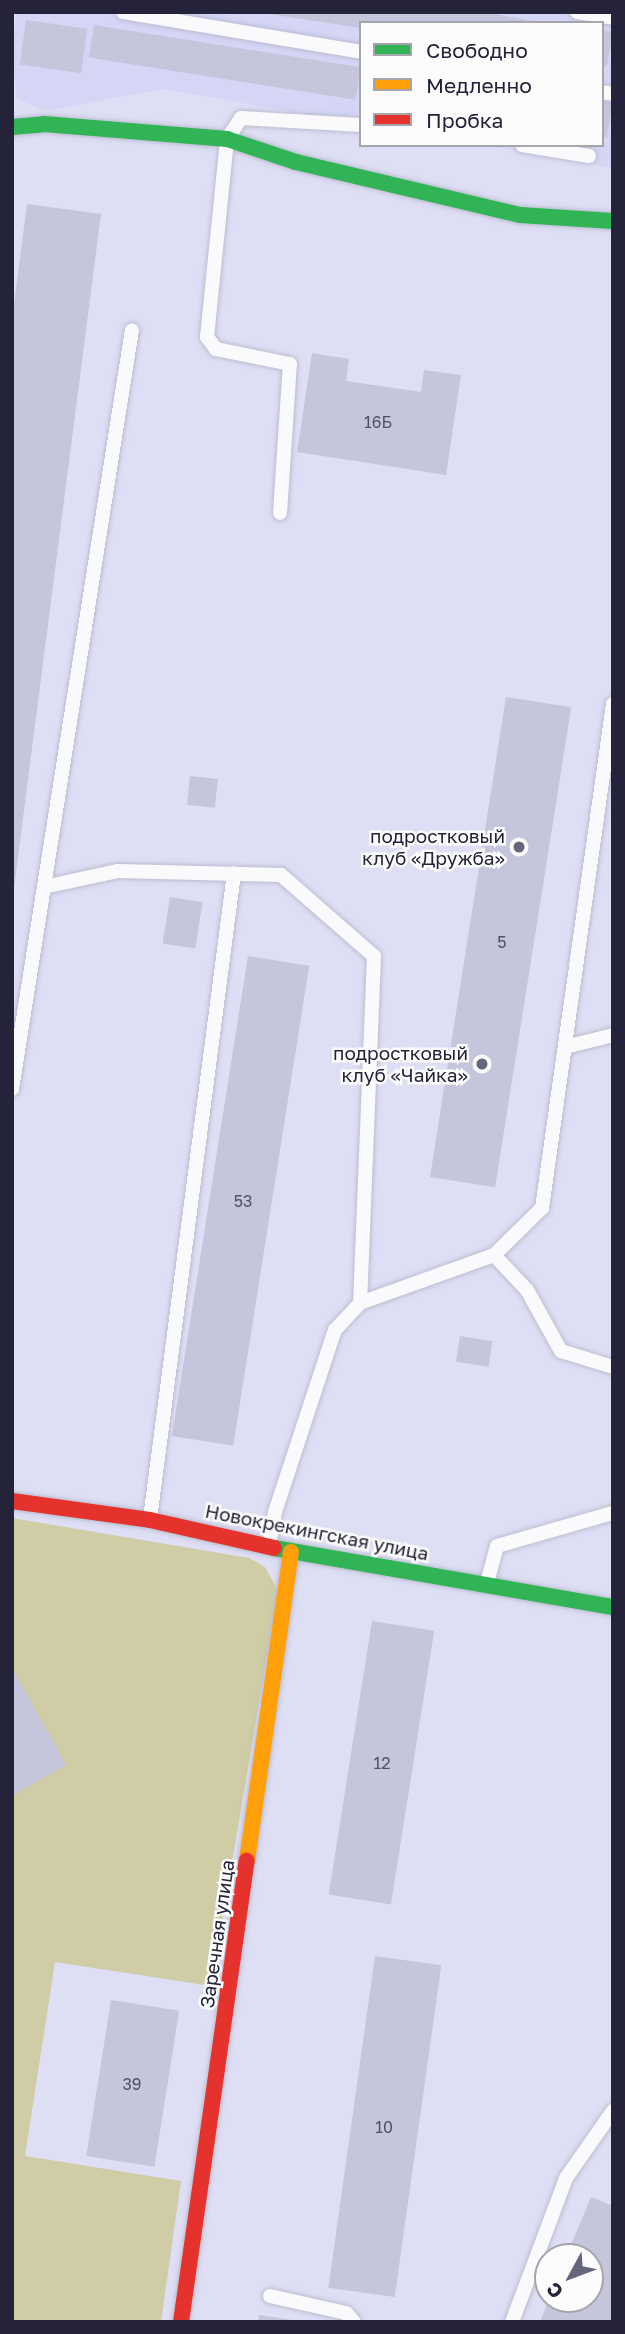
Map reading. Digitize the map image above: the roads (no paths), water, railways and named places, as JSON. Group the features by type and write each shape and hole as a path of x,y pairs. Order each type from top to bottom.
{"street":[{"path":"12,127 44,124 227,139 296,162 520,215 613,221"},
{"name":"Новокрекингская улица","path":"12,1501 150,1520 291,1552 613,1607"},
{"name":"Заречная улица","path":"181,2322 291,1552"}],"lane":[{"path":"123,12 359,52"},
{"path":"577,12 613,18"},
{"path":"280,513 290,364 216,349 207,337 227,139 241,118 359,125"},
{"path":"534,147 589,156"},
{"path":"12,1089 132,330"},
{"path":"269,1547 275,1512 335,1329 360,1303 494,1255 542,1208 613,704"},
{"path":"44,887 118,871 281,875 374,956 360,1303"},
{"path":"150,1520 234,873"},
{"path":"565,1047 613,1035"},
{"path":"494,1255 527,1290 561,1350 613,1367"},
{"path":"486,1584 497,1546 613,1513"},
{"path":"512,2322 566,2178 613,2111"},
{"path":"270,2296 346,2313 354,2322"}],"place":[{"name":"подростковый клуб «Дружба»","path":"519,847"},
{"name":"подростковый клуб «Чайка»","path":"482,1064"}]}
